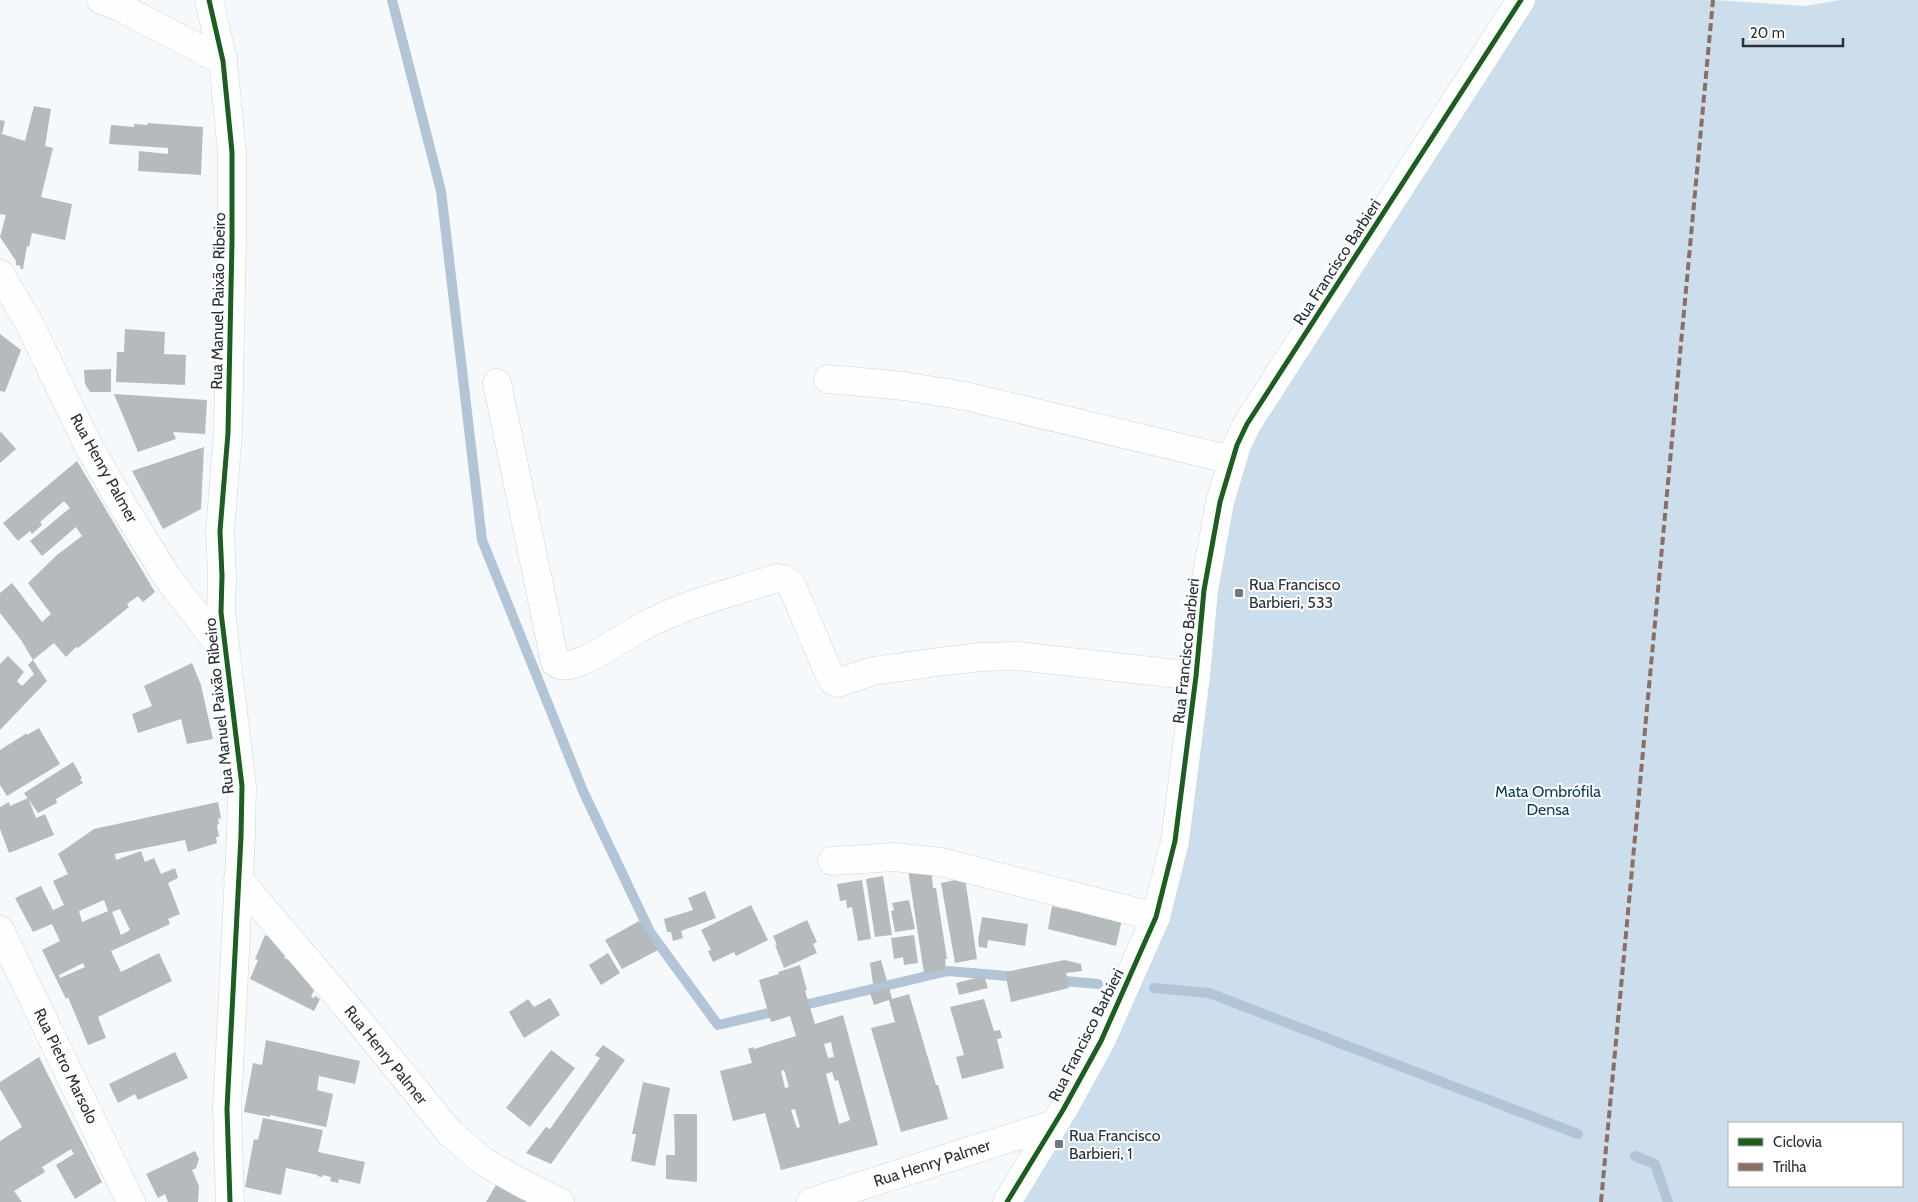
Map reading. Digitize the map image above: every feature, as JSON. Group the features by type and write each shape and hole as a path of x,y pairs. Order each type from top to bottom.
{"street":[{"path":"101,0 122,8 223,61"},
{"name":"Rua Manuel Paixão Ribeiro","path":"209,0 223,61 232,152 228,434 220,531 221,612 224,652 242,786 226,1109 230,1202"},
{"name":"Rua Francisco Barbieri","path":"1007,1202 1101,1041 1156,917 1175,841 1196,676 1206,578 1220,502 1236,445 1247,424 1520,0"},
{"name":"Rua Henry Palmer","path":"0,274 29,323 88,444 120,501 167,577 224,652"},
{"path":"828,379 904,386 965,396 1232,460"},
{"path":"497,383 555,662 558,665 563,667 575,664 596,655 634,631 676,609 777,578 784,579 791,584 828,671 834,681 838,683 873,671 892,668 980,657 1017,656 1196,676"},
{"path":"832,861 894,857 941,862 1104,902 1156,917"},
{"name":"Rua Henry Palmer","path":"238,879 354,1015 450,1133 484,1162 560,1202"},
{"name":"Rua Pietro Marsolo","path":"0,930 131,1202"},
{"name":"Rua Henry Palmer","path":"811,1202 1054,1124"}],"green space":[{"name":"Mata Ombrófila Densa","path":"1515,0 1714,0 1805,6 1840,0 1918,0 1918,1202 1004,1202 1161,899 1240,440"}],"building":[{"path":"34,106 51,109 45,146 53,148 41,197 72,204 65,240 32,233 29,247 27,246 23,269 20,269 21,266 16,265 16,261 0,237 6,215 0,214 0,120 5,121 2,134 25,141"},
{"path":"147,123 203,127 201,175 138,171 139,151 168,154 168,148 109,144 111,125 134,127 134,124 148,125"},
{"path":"125,329 165,332 164,354 186,355 185,385 116,382 117,352 124,352"},
{"path":"0,334 21,350 5,392 0,391"},
{"path":"111,369 111,392 90,392 85,384 84,370"},
{"path":"114,394 207,400 205,434 173,432 176,439 138,452"},
{"path":"0,433 16,449 0,463"},
{"path":"204,447 201,509 163,529 132,471"},
{"path":"77,461 155,592 143,602 138,596 127,604 129,607 78,648 76,647 66,657 54,643 33,660 21,640 0,613 0,593 12,583 42,622 51,614 28,583 57,555 82,536 76,527 42,556 30,541 70,508 64,501 40,522 42,525 32,534 30,531 18,541 3,523"},
{"path":"8,656 24,672 17,681 22,686 34,674 28,665 33,660 47,681 0,730 0,664"},
{"path":"192,663 201,685 213,739 187,744 181,719 138,733 132,714 152,706 144,686"},
{"path":"39,728 60,764 7,796 0,785 0,750 27,733 27,735"},
{"path":"73,762 83,783 56,799 57,803 38,813 24,793"},
{"path":"28,798 36,818 45,814 54,835 9,853 0,829 0,807 9,802 10,806"},
{"path":"218,802 221,818 218,819 219,824 217,825 219,837 216,837 217,843 188,852 185,840 115,854 116,860 141,851 145,862 154,858 161,874 175,868 178,878 168,883 180,914 168,919 170,924 111,951 121,972 159,953 172,981 98,1017 106,1038 88,1045 68,997 66,999 42,950 60,941 52,924 33,932 15,898 41,886 53,910 64,905 53,881 68,874 58,854 94,829","holes":["104,900 108,911 82,922 79,911","120,909 130,930 121,935 112,912","83,963 85,967 60,978 59,975"]},
{"path":"931,867 933,888 936,888 947,959 945,959 946,970 924,973 908,870"},
{"path":"883,876 892,935 875,937 866,879"},
{"path":"965,878 977,959 955,963 941,883"},
{"path":"862,880 871,939 858,941 852,907 847,908 846,900 840,901 837,884"},
{"path":"705,891 716,918 681,931 683,938 673,941 671,932 667,932 664,919 693,910 688,898"},
{"path":"1067,898 1124,911 1116,946 1048,929 1052,906 1064,909"},
{"path":"909,900 915,929 895,932 891,911 894,910 892,903"},
{"path":"751,905 768,940 736,956 734,952 713,962 708,951 711,950 701,930"},
{"path":"982,917 1028,924 1025,946 988,940 987,948 979,947 978,941"},
{"path":"807,920 817,942 813,944 817,953 784,968 773,936"},
{"path":"639,921 658,950 622,969 605,940"},
{"path":"265,935 289,947 284,958 315,973 315,988 311,997 314,998 315,996 320,999 314,1011 250,979 258,960 255,959"},
{"path":"914,935 918,963 904,965 903,957 894,959 891,938"},
{"path":"608,953 620,973 601,985 589,965"},
{"path":"881,960 887,981 873,984 870,963"},
{"path":"1065,960 1081,964 1082,971 1066,973 1069,988 1011,1002 1005,972"},
{"path":"800,965 807,990 805,991 815,1024 843,1015 878,1145 781,1170 765,1113 733,1121 720,1071 752,1063 748,1049 753,1047 754,1049 796,1036 790,1016 771,1022 759,980 779,974 778,972","holes":["831,1042 834,1057 828,1058 824,1044","784,1070 789,1087 785,1088 781,1071","832,1072 835,1081 838,1080 850,1120 839,1124 826,1074","795,1109 800,1127 797,1128 791,1110"]},
{"path":"984,976 988,988 959,995 956,983"},
{"path":"889,987 892,999 909,994 948,1119 901,1132 871,1028 895,1022 889,1000 874,1005 870,993"},
{"path":"550,998 560,1015 524,1038 509,1012 528,999 534,1007"},
{"path":"984,999 994,1031 1000,1030 1002,1038 997,1039 1004,1068 962,1079 956,1057 964,1055 950,1007"},
{"path":"266,1040 360,1061 355,1084 319,1076 317,1090 333,1094 326,1127 270,1115 270,1117 244,1112 253,1063 262,1065"},
{"path":"603,1045 625,1060 551,1164 526,1153 546,1127 550,1129 600,1058 595,1055"},
{"path":"551,1050 575,1068 530,1127 506,1108"},
{"path":"175,1052 188,1078 138,1100 135,1094 118,1103 109,1084"},
{"path":"39,1057 102,1182 75,1199 56,1165 74,1154 71,1149 42,1167 45,1172 14,1191 22,1202 0,1202 0,1141 22,1127 0,1089 0,1082"},
{"path":"643,1082 670,1088 655,1166 631,1161 636,1134 632,1134"},
{"path":"674,1114 697,1114 697,1182 666,1179 666,1155 675,1155"},
{"path":"263,1118 323,1130 318,1152 365,1162 360,1184 339,1179 338,1183 330,1181 331,1177 317,1176 286,1168 281,1195 245,1187 254,1139 258,1140"},
{"path":"195,1151 199,1159 196,1168 192,1170 199,1186 198,1202 168,1202 165,1194 158,1198 146,1174"},
{"path":"500,1178 547,1202 486,1202"}],"waterway":[{"path":"392,0 441,191 482,540 583,791 650,932 718,1025 782,1010"},
{"path":"796,1007 948,971 1019,977"},
{"path":"1054,980 1098,984"},
{"path":"1154,988 1209,993 1578,1134"},
{"path":"1635,1156 1655,1164 1668,1202"}],"marked path":[{"path":"1601,1202 1713,0"}],"cycle path":[{"path":"209,0 223,61 232,152 228,433 220,531 221,612 242,786 227,1109 230,1202"},
{"path":"1007,1202 1063,1110 1101,1041 1156,917 1175,841 1196,676 1204,590 1220,502 1237,445 1247,424 1521,0"}],"place":[{"name":"Rua Francisco Barbieri, 533","path":"1239,593"},
{"name":"Rua Francisco Barbieri, 1","path":"1059,1144"}]}
